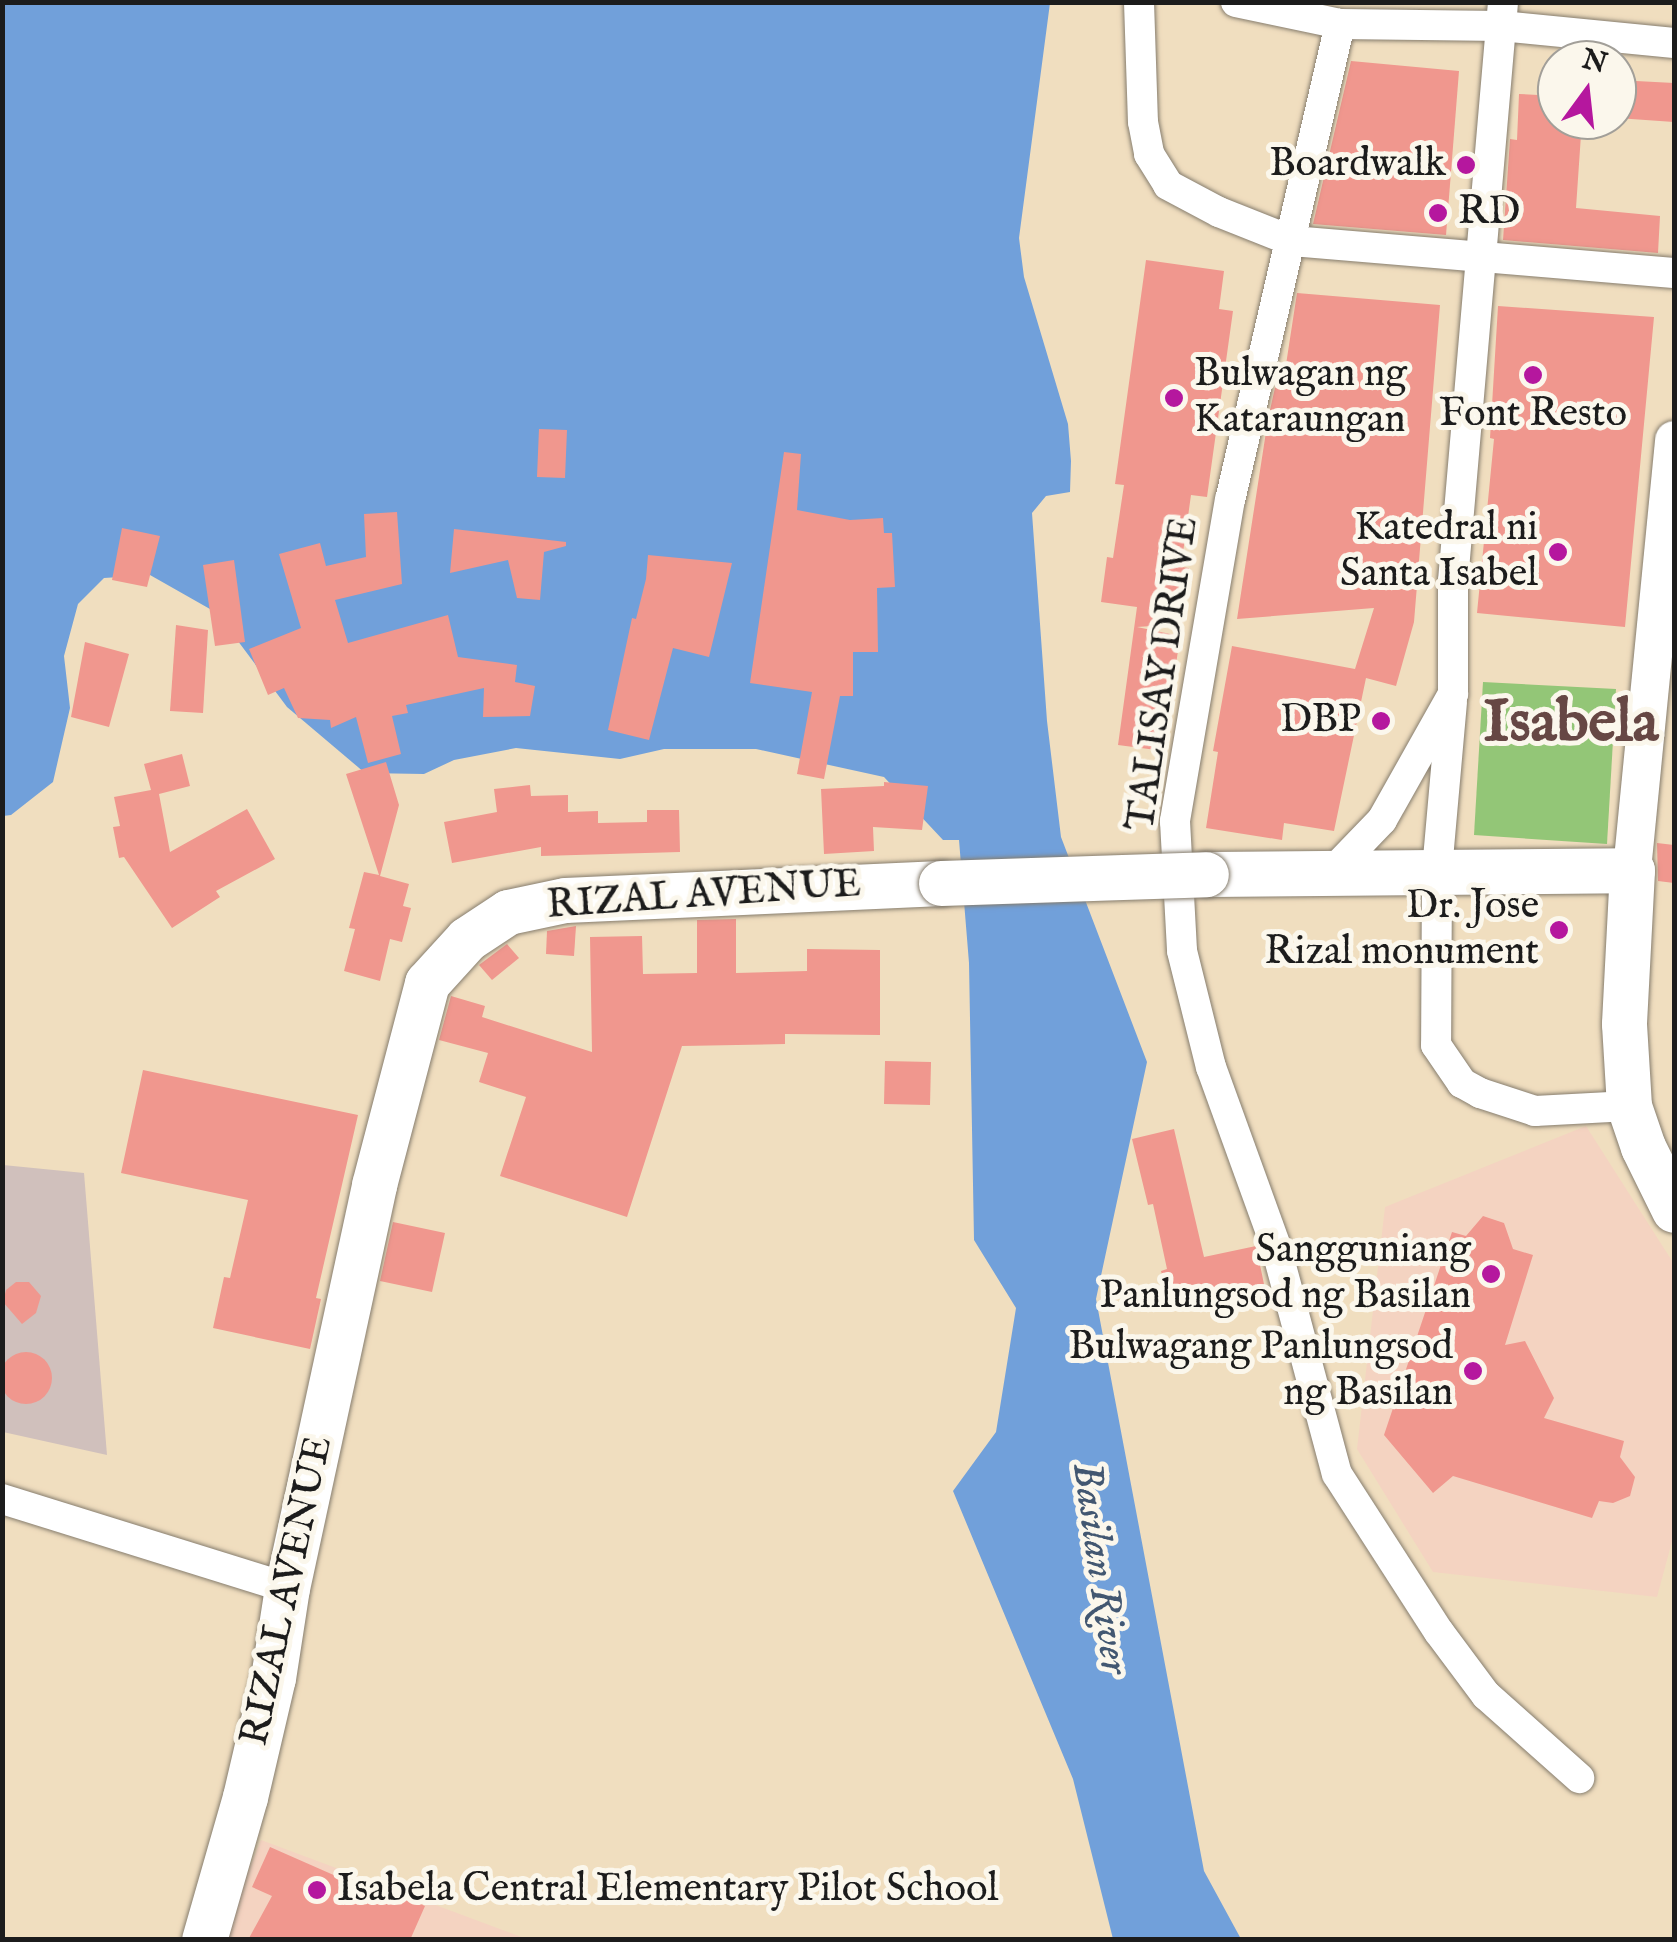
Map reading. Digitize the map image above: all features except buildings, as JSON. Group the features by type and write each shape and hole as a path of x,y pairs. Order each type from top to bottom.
{"main road":[{"name":"RIZAL AVENUE","path":"204,1940 261,1729 286,1588 374,1185 427,983 466,939 508,912 565,900 1206,874 1632,870"},
{"path":"1632,870 1624,1024 1629,1106 1642,1148 1674,1210"}],"street":[{"path":"1140,2 1143,122 1149,154 1168,185 1219,212 1292,240 1674,273"},
{"path":"1236,2 1340,24 1502,14 1674,44"},
{"path":"1502,14 1453,581 1453,694 1438,871 1436,1045 1462,1082 1480,1094 1535,1111 1629,1106"},
{"name":"TALISAY DRIVE","path":"1340,24 1230,499 1175,820 1182,951 1212,1066 1287,1284 1337,1474 1439,1632 1486,1695 1579,1778"},
{"path":"1632,870 1674,440"},
{"path":"1332,872 1382,820 1453,694"},
{"path":"2,1499 286,1588"}],"shaded area":[{"path":"1586,1126 1674,1264 1674,1534 1657,1597 1433,1572 1357,1449 1385,1207"},
{"path":"3,1165 84,1173 107,1455 3,1432"},
{"name":"Isabela Central Elementary Pilot School","path":"261,1840 527,1939 220,1940"}],"green space":[{"path":"1483,682 1616,689 1607,844 1474,835"}],"water":[{"name":"Basilan River","path":"2,3 1050,3 1019,238 1024,277 1068,424 1071,461 1070,492 1046,496 1032,513 1047,721 1061,837 1147,1062 1096,1299 1204,1871 1241,1939 1113,1939 1073,1779 953,1491 996,1432 1016,1308 974,1240 969,963 959,840 943,840 884,777 756,749 664,749 620,759 516,748 454,760 424,774 365,773 287,707 217,613 150,575 104,578 78,604 64,656 70,708 53,782 11,815 3,816"}],"place":[{"name":"Boardwalk","path":"1466,165"},
{"name":"RD","path":"1438,213"},
{"name":"Font Resto","path":"1533,375"},
{"name":"Bulwagan ng Kataraungan","path":"1174,398"},
{"name":"Katedral ni Santa Isabel","path":"1558,552"},
{"name":"DBP","path":"1381,721"},
{"name":"Dr. Jose Rizal monument","path":"1559,930"},
{"name":"Sangguniang Panlungsod ng Basilan","path":"1491,1274"},
{"name":"Bulwagang Panlungsod ng Basilan","path":"1473,1371"},
{"name":"Isabela Central Elementary Pilot School","path":"317,1890"}],"district":[{"name":"Isabela","path":"1571,724"}]}
